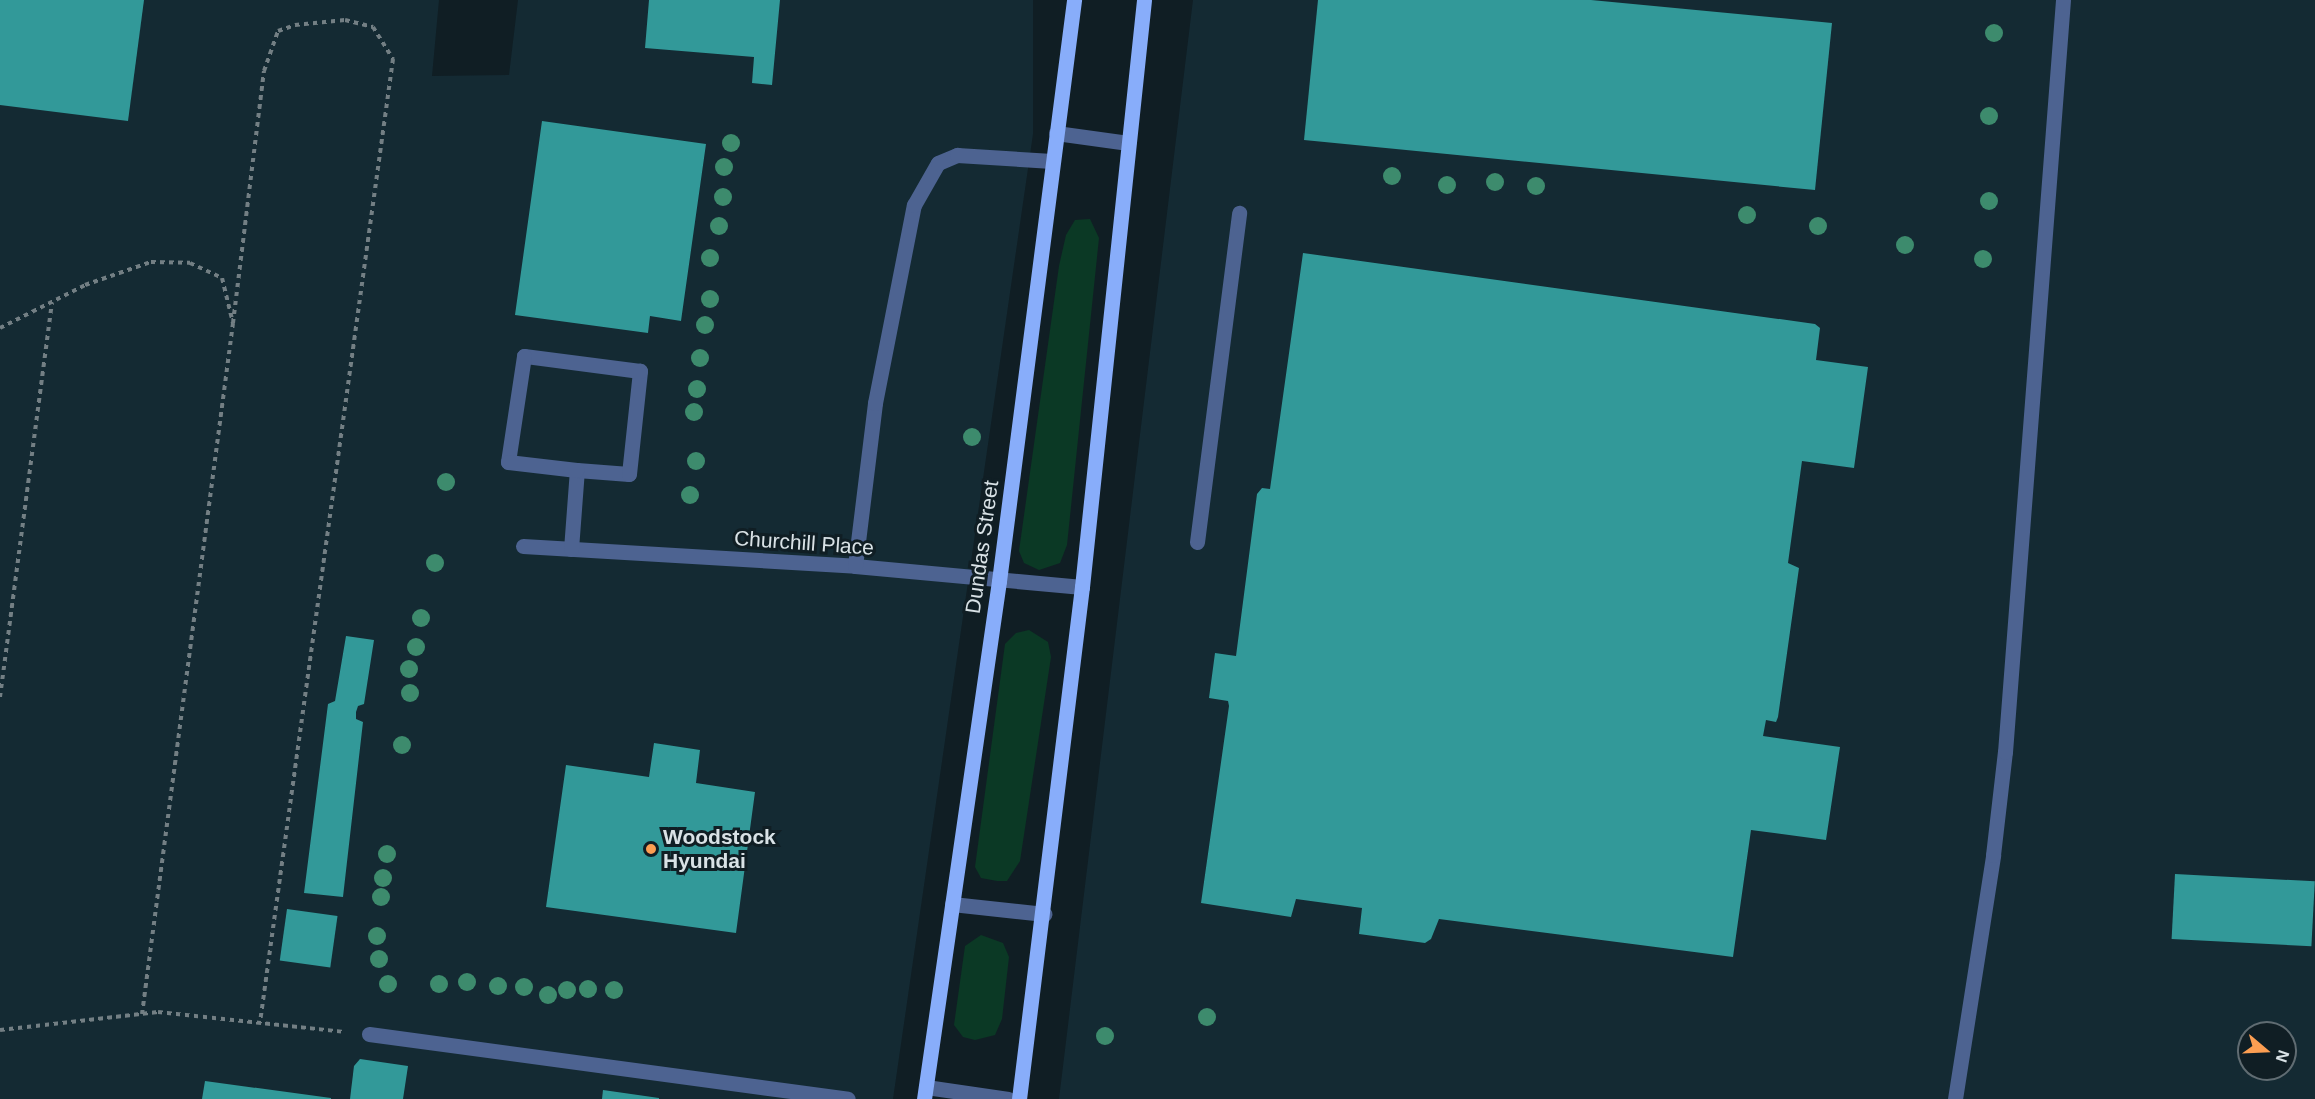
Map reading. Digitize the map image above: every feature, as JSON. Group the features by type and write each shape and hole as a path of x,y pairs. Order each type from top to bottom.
{"main road":[{"name":"Dundas Street","path":"925,1093 999,580 1074,0"},
{"path":"1019,1099 1044,914 1082,587 1144,0"}],"street":[{"path":"1955,1099 1993,855 2005,752 2063,0"},
{"path":"1056,133 1128,143"},
{"path":"855,566 875,403 914,205 938,163 957,155 1052,161"},
{"path":"1197,542 1239,213"},
{"path":"524,356 640,371 629,474 577,470 508,462 524,356"},
{"path":"571,549 577,470"},
{"name":"Churchill Place","path":"523,546 855,566 1082,587"},
{"path":"952,904 1044,914"},
{"path":"369,1034 848,1099"},
{"path":"925,1093 1008,1099"}],"path":[{"path":"142,1014 264,71 278,32 295,25 345,20 373,27 393,59 260,1023"},
{"path":"0,328 52,302 151,262 190,263 222,278 233,323"},
{"path":"0,697 52,302"},
{"path":"0,1030 142,1014 369,1034"}],"shaded area":[{"path":"0,0 439,0 432,76 509,75 518,0 1033,0 1033,134 893,1099 0,1099"},
{"path":"1193,0 2315,0 2315,1099 1059,1099"}],"green space":[{"path":"1090,219 1099,238 1067,545 1060,563 1039,570 1024,563 1019,551 1059,266 1066,235 1075,220"},
{"path":"1029,630 1048,642 1051,657 1020,861 1007,881 997,881 981,878 975,867 1005,644 1016,633"},
{"path":"981,935 1003,943 1009,957 1002,1019 995,1035 975,1040 963,1037 954,1025 965,946"}],"building":[{"path":"0,0 144,0 128,121 0,105"},
{"path":"649,0 780,0 772,85 752,83 754,57 645,48"},
{"path":"1318,0 1591,0 1832,23 1815,190 1304,140"},
{"path":"542,121 706,144 681,321 650,316 648,333 515,315"},
{"path":"1303,253 1815,324 1820,328 1816,360 1868,367 1854,468 1802,461 1788,563 1799,568 1778,717 1776,722 1766,720 1763,736 1840,747 1826,840 1751,830 1733,957 1439,919 1431,939 1425,943 1359,934 1362,908 1296,899 1291,917 1201,903 1229,706 1228,701 1209,698 1215,653 1236,656 1257,494 1262,488 1270,489"},
{"path":"346,636 374,640 364,704 358,706 356,712 356,719 363,722 343,897 304,893 328,704 335,701"},
{"name":"Woodstock Hyundai","path":"654,743 700,750 696,783 755,792 736,933 546,907 566,765 649,777"},
{"path":"2175,874 2315,881 2311,946 2172,939"},
{"path":"287,909 338,916 330,968 280,960"},
{"path":"360,1059 408,1066 403,1099 350,1099 354,1066"},
{"path":"205,1081 331,1098 331,1099 202,1099"},
{"path":"603,1090 659,1098 659,1099 602,1099"}],"place":[{"name":"Woodstock Hyundai","path":"651,849"}]}
